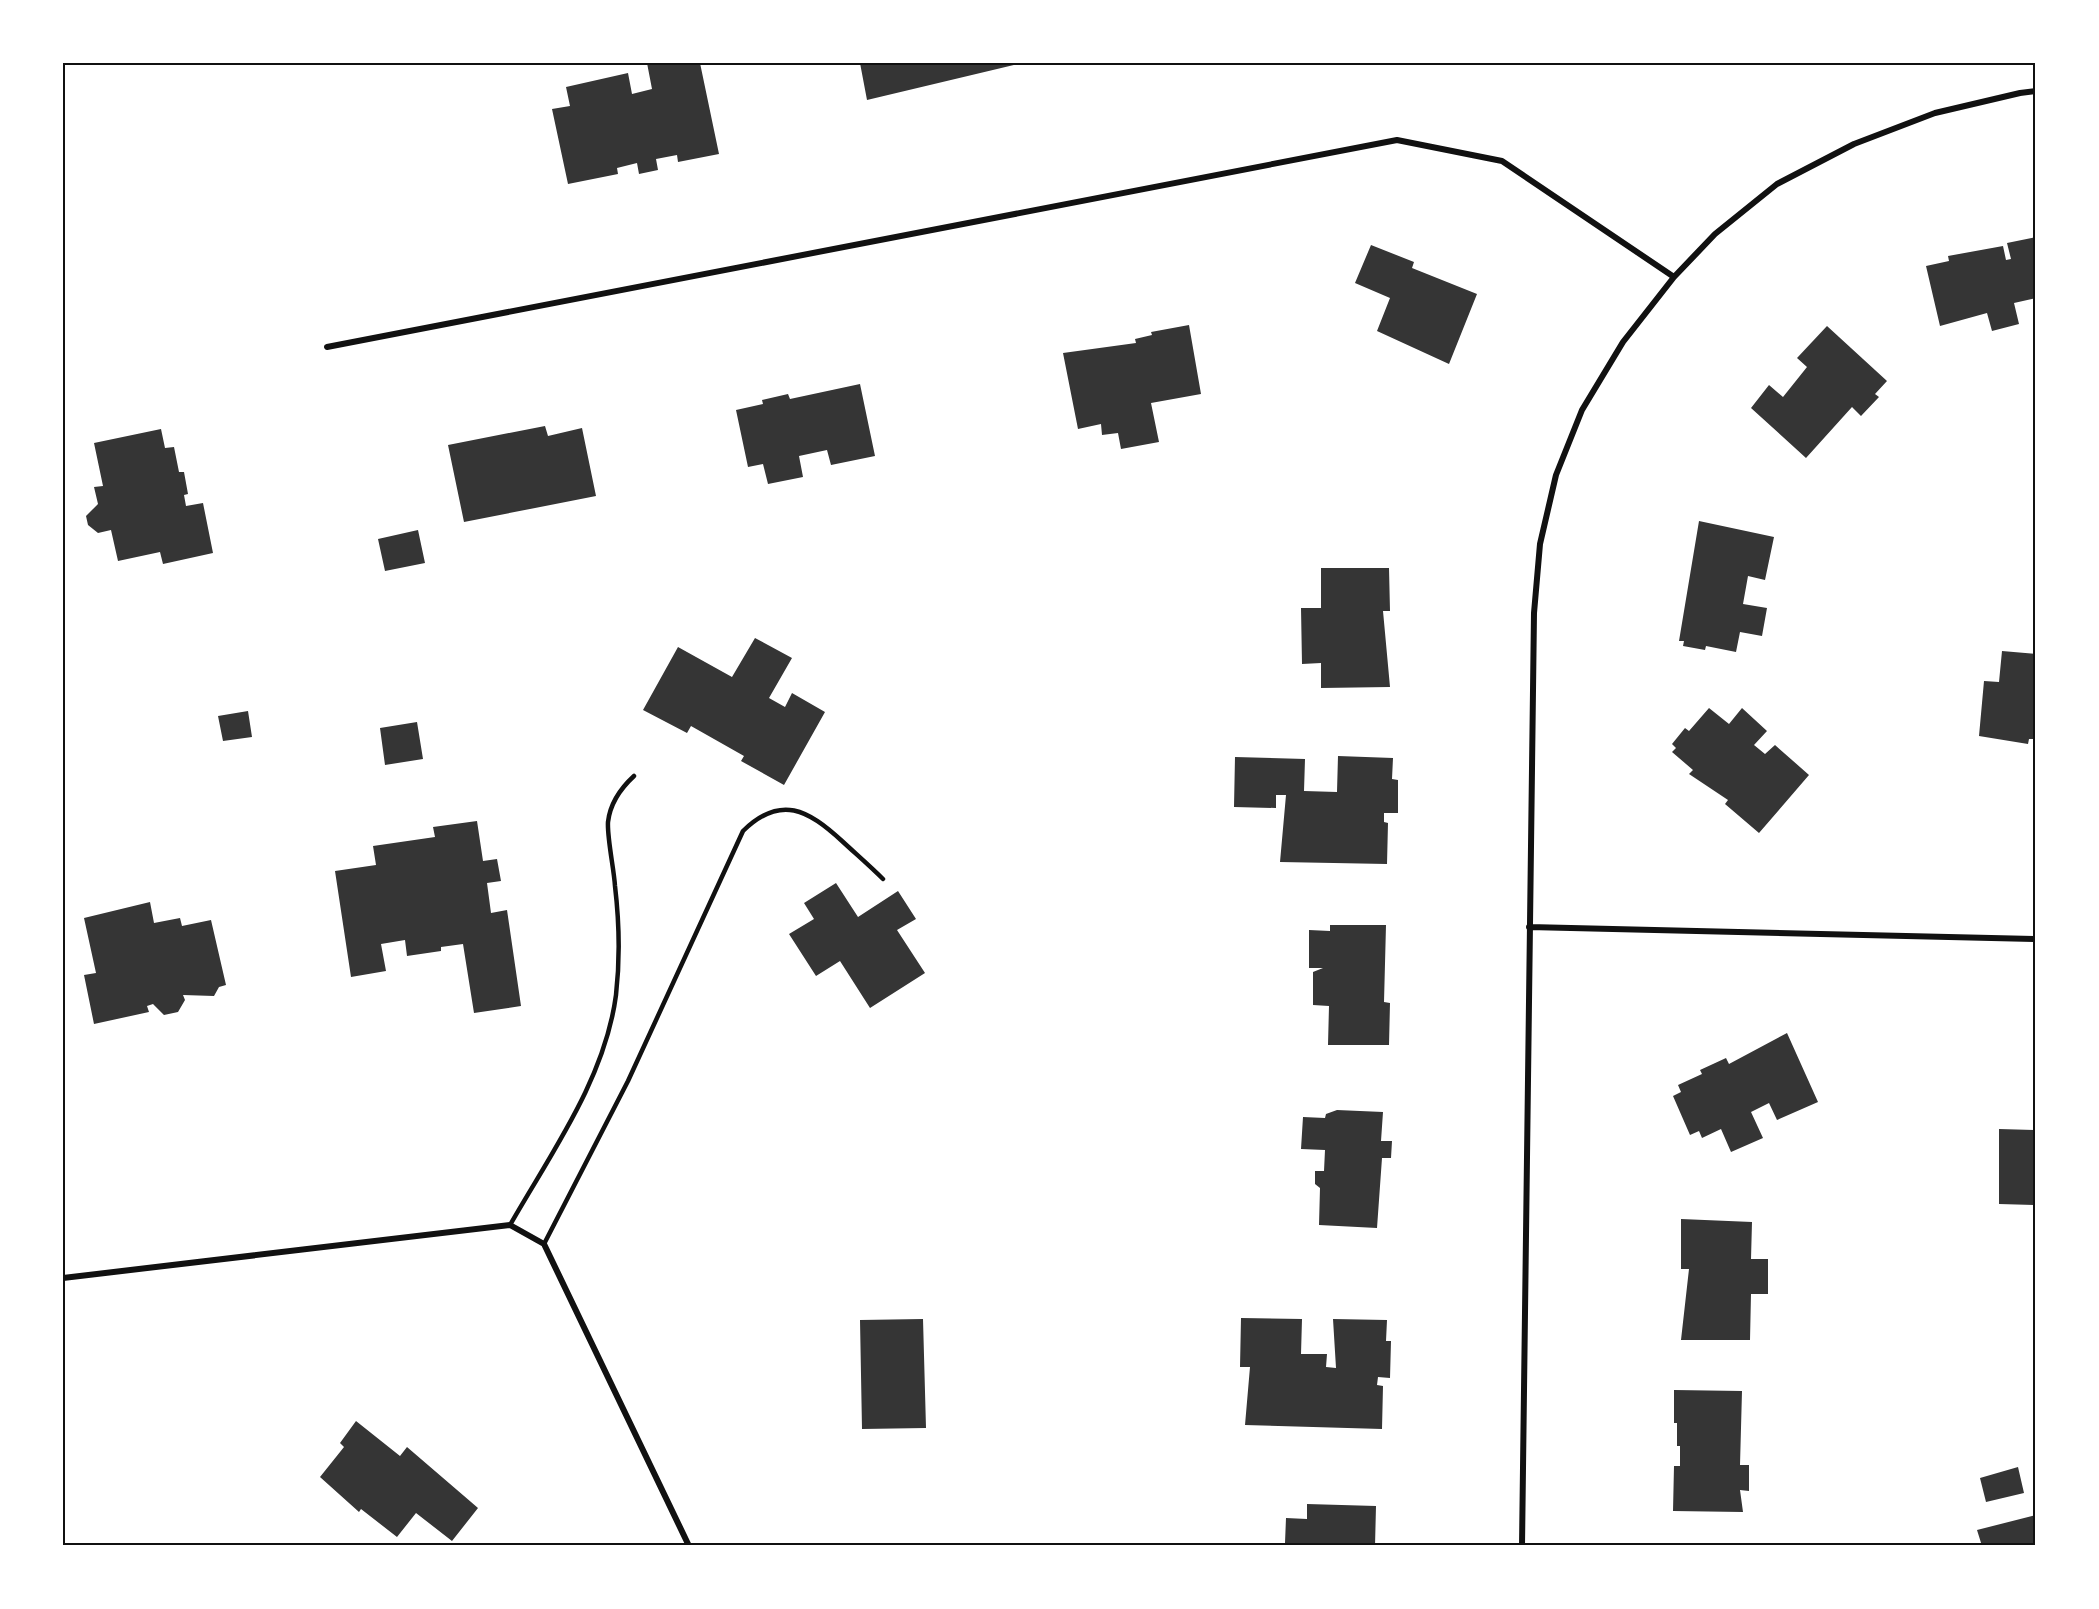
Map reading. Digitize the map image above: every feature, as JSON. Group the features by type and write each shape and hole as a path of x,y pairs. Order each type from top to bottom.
{"street":[{"path":"1522,1546 1534,613 1540,544 1556,475 1582,410 1623,342 1674,277 1715,234 1777,184 1845,149 1935,113 2036,91"},
{"path":"327,347 1397,141 1502,161 1674,277"},
{"path":"1529,927 2036,939"},
{"path":"63,1278 510,1226 544,1244 689,1546"}],"lane":[{"path":"510,1226 580,1103 603,1051 616,995 619,915 608,822 615,798 634,776"},
{"path":"544,1244 628,1081 743,831 756,819 777,810 803,812 823,823 883,879"}],"building":[{"path":"647,63 700,63 719,154 678,162 677,155 656,159 658,170 639,174 637,163 617,168 618,174 568,184 552,109 570,106 566,87 628,73 632,94 652,89"},
{"path":"860,63 1018,63 1018,64 867,100"},
{"path":"2036,237 2036,298 2014,303 2019,324 1992,331 1987,313 1940,326 1926,266 1949,261 1948,256 2003,246 2006,260 2011,259 2007,243"},
{"path":"1371,245 1414,262 1412,268 1477,294 1449,364 1377,331 1390,298 1355,283"},
{"path":"1189,325 1201,394 1151,403 1159,442 1121,449 1118,433 1102,435 1101,424 1078,429 1063,353 1136,343 1135,339 1152,335 1151,332"},
{"path":"1827,326 1887,381 1875,394 1879,397 1861,416 1852,407 1806,458 1751,408 1769,385 1783,397 1807,367 1797,358"},
{"path":"860,384 875,456 831,465 827,450 799,456 803,477 768,484 763,464 748,467 736,410 763,404 762,400 788,394 790,399"},
{"path":"545,426 548,436 582,428 596,496 464,522 448,445"},
{"path":"161,429 165,448 174,447 179,472 184,472 188,494 184,495 186,506 203,503 213,553 163,564 160,552 118,561 111,530 98,533 88,525 86,516 98,504 94,487 103,486 94,443"},
{"path":"1699,521 1774,537 1765,580 1748,576 1743,604 1767,608 1762,636 1740,632 1736,652 1706,646 1705,650 1683,646 1684,641 1679,641"},
{"path":"418,530 425,563 385,571 378,539"},
{"path":"1321,568 1389,568 1390,611 1383,611 1390,687 1321,688 1321,663 1302,664 1301,608 1321,608"},
{"path":"755,638 792,658 769,698 785,707 792,693 825,712 784,785 741,761 744,756 691,726 687,733 643,710 678,647 732,677"},
{"path":"2002,651 2036,654 2036,739 2029,739 2028,744 1979,736 1984,681 1999,682"},
{"path":"1709,708 1729,724 1742,708 1767,731 1754,745 1765,754 1775,745 1809,775 1759,833 1725,804 1728,800 1689,774 1693,770 1672,752 1676,748 1672,744 1685,728 1689,731"},
{"path":"248,711 252,737 223,741 218,716"},
{"path":"417,722 423,759 385,765 380,728"},
{"path":"1338,756 1393,758 1392,779 1398,780 1398,813 1384,813 1384,822 1388,823 1387,864 1280,862 1286,795 1276,795 1276,808 1234,807 1235,757 1305,759 1304,791 1337,792"},
{"path":"477,821 483,861 497,859 501,881 487,883 491,913 507,910 521,1006 474,1013 463,944 441,947 441,951 407,956 405,940 381,944 386,971 351,977 335,871 376,865 373,846 435,837 433,827"},
{"path":"836,883 858,917 898,891 916,919 897,930 925,973 870,1008 840,961 816,976 789,934 814,919 804,903"},
{"path":"150,902 154,923 180,918 182,926 211,920 226,985 219,987 214,996 183,995 185,1000 178,1012 164,1015 153,1004 147,1006 149,1012 94,1024 84,975 96,973 84,918"},
{"path":"1330,925 1386,925 1384,1002 1390,1003 1389,1045 1328,1045 1329,1006 1313,1005 1313,972 1323,968 1309,968 1309,930 1330,931"},
{"path":"1787,1033 1818,1102 1777,1120 1769,1103 1751,1112 1763,1138 1731,1152 1721,1129 1702,1138 1699,1131 1690,1135 1673,1096 1681,1092 1678,1085 1702,1074 1700,1070 1726,1058 1729,1064"},
{"path":"1337,1110 1383,1112 1381,1141 1392,1141 1391,1158 1382,1158 1377,1228 1319,1225 1320,1188 1315,1184 1315,1171 1324,1171 1325,1150 1301,1149 1303,1117 1325,1118 1326,1114"},
{"path":"1999,1129 2036,1130 2036,1205 1999,1204"},
{"path":"1681,1219 1752,1222 1751,1259 1768,1259 1768,1294 1751,1294 1750,1340 1681,1340 1689,1269 1681,1269"},
{"path":"1241,1318 1302,1319 1301,1354 1327,1354 1326,1367 1336,1368 1333,1319 1387,1320 1386,1341 1391,1341 1390,1378 1378,1377 1377,1385 1383,1386 1382,1429 1245,1425 1250,1367 1240,1367"},
{"path":"923,1319 926,1428 862,1429 860,1320"},
{"path":"1674,1390 1742,1391 1740,1465 1749,1465 1749,1491 1740,1490 1743,1512 1673,1511 1674,1466 1680,1466 1677,1423 1674,1423"},
{"path":"356,1421 400,1456 407,1447 478,1508 452,1541 416,1513 397,1537 361,1509 359,1512 320,1477 344,1447 340,1443"},
{"path":"2018,1467 2024,1493 1986,1502 1980,1478"},
{"path":"1307,1504 1376,1506 1375,1546 1309,1546 1309,1544 1285,1543 1286,1518 1307,1519"},
{"path":"2036,1515 2036,1546 1982,1546 1977,1530"}]}
